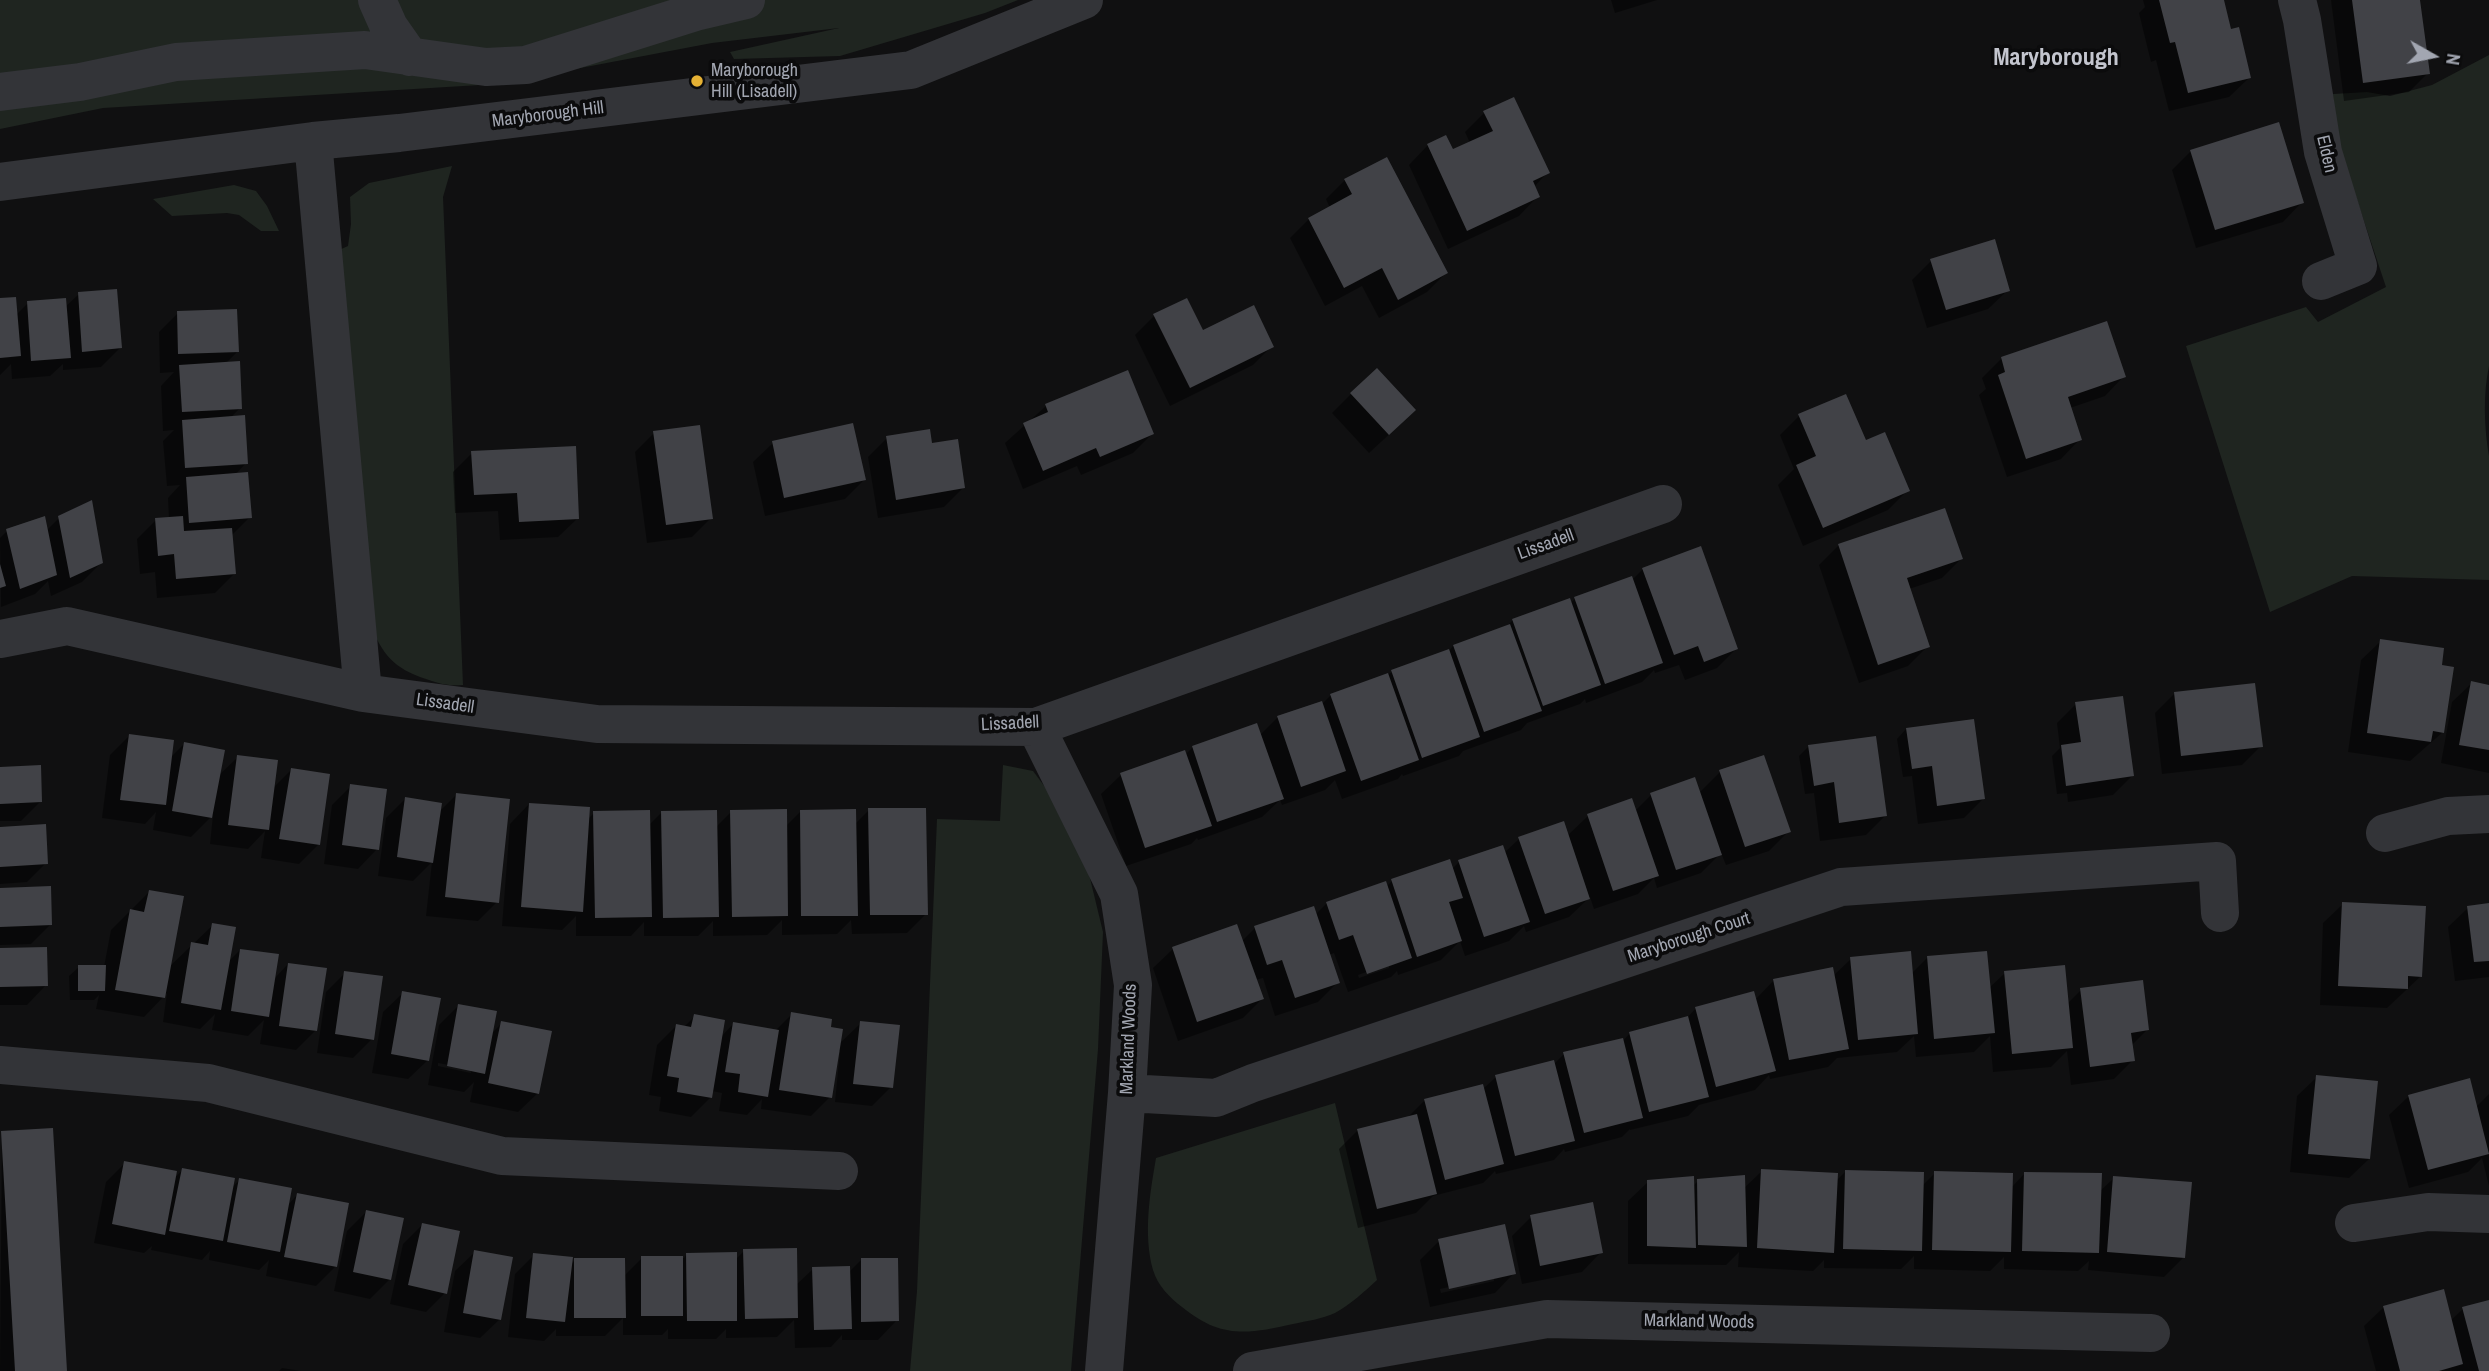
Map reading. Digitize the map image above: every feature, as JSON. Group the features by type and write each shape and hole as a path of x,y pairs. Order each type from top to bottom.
{"street":[{"path":"377,0 389,27 410,57"},
{"path":"0,92 80,82 176,62 365,50 486,68 526,65 695,12 746,0"},
{"name":"Maryborough Hill","path":"0,182 313,141 911,71 1084,0"},
{"name":"Elden","path":"2297,0 2323,152 2358,266 2321,281"},
{"path":"313,141 363,692"},
{"name":"Lissadell","path":"0,639 67,626 363,692 597,724 1036,727 1663,503"},
{"name":"Markland Woods","path":"1036,727 1119,894 1133,985 1127,1093 1104,1371"},
{"path":"2385,833 2448,816 2489,814"},
{"name":"Maryborough Court","path":"1127,1093 1216,1098 1253,1083 1840,887 2217,861 2220,913"},
{"path":"0,1065 208,1083 502,1156 839,1171"},
{"path":"2354,1223 2428,1212 2489,1214"},
{"name":"Markland Woods","path":"1252,1371 1547,1319 2151,1333"}],"shaded area":[{"path":"0,0 1018,0 985,13 840,56 734,59 730,52 839,28 712,43 496,84 103,108 0,129"},
{"path":"2489,55 2489,366 2485,411 2489,456 2489,580 2352,576 2270,612 2186,346 2306,307 2318,322 2386,287 2335,134 2333,94 2367,92 2390,96 2432,85"},
{"path":"452,166 443,197 463,685 426,679 397,665 385,652 370,624 339,250 348,246 351,224 350,197 369,183"},
{"path":"234,185 256,191 279,231 261,231 239,215 227,213 172,216 153,199"},
{"path":"1003,765 1033,771 1063,811 1088,870 1103,932 1098,1049 1071,1371 910,1371 917,1291 937,819 1000,821"},
{"path":"1335,1103 1377,1280 1352,1302 1335,1313 1320,1318 1248,1331 1209,1325 1168,1295 1153,1270 1148,1228 1156,1158"}],"building":[{"path":"2159,0 2224,0 2231,29 2239,27 2251,78 2188,93 2175,42 2170,43"},
{"path":"2352,0 2420,0 2430,74 2363,83"},
{"path":"1514,97 1550,173 1533,181 1540,197 1467,231 1427,144 1446,135 1453,149 1493,131 1483,111"},
{"path":"2279,122 2304,203 2215,230 2190,150"},
{"path":"1387,157 1448,273 1398,300 1382,268 1344,288 1308,218 1352,194 1344,179"},
{"path":"1995,239 2010,291 1946,310 1930,259"},
{"path":"117,289 122,348 82,352 78,292"},
{"path":"16,297 21,356 0,358 0,298"},
{"path":"66,298 71,358 31,361 27,301"},
{"path":"1187,298 1203,330 1254,305 1274,347 1190,388 1153,314"},
{"path":"237,309 239,352 178,354 177,311"},
{"path":"2107,321 2126,377 2068,397 2082,440 2026,459 1998,375 2005,372 2001,357"},
{"path":"240,361 242,409 182,412 179,365"},
{"path":"1377,368 1416,410 1389,435 1350,393"},
{"path":"1128,370 1154,434 1100,457 1096,448 1043,471 1023,423 1048,412 1045,404"},
{"path":"1846,394 1866,440 1885,432 1910,491 1823,528 1796,465 1816,456 1798,414"},
{"path":"245,415 248,464 185,468 182,420"},
{"path":"853,423 866,480 784,498 772,441"},
{"path":"700,425 713,519 666,525 653,431"},
{"path":"930,429 932,443 958,439 965,488 896,500 886,436"},
{"path":"576,446 579,519 519,522 517,493 474,495 471,451"},
{"path":"248,472 252,518 189,523 186,477"},
{"path":"92,500 103,563 70,578 58,516"},
{"path":"1945,508 1963,559 1907,578 1930,647 1878,665 1838,544"},
{"path":"45,516 57,575 20,589 6,529"},
{"path":"183,516 184,531 232,528 236,574 176,579 174,554 158,556 155,518"},
{"path":"1701,546 1738,649 1704,662 1698,646 1674,655 1642,568"},
{"path":"0,564 6,586 0,588"},
{"path":"1632,576 1663,663 1605,684 1574,597"},
{"path":"1570,598 1601,685 1543,706 1512,619"},
{"path":"1510,624 1542,711 1484,732 1453,645"},
{"path":"2380,639 2444,648 2442,665 2454,667 2444,733 2433,731 2431,742 2367,733"},
{"path":"1449,649 1480,737 1422,758 1391,670"},
{"path":"1388,673 1419,760 1361,781 1330,694"},
{"path":"2471,681 2489,685 2489,750 2459,745"},
{"path":"2255,683 2263,747 2181,756 2174,692"},
{"path":"2123,696 2134,776 2066,786 2061,745 2081,742 2075,702"},
{"path":"1322,701 1346,771 1301,787 1277,716"},
{"path":"1974,719 1985,799 1937,806 1932,766 1912,769 1906,728"},
{"path":"1257,723 1284,799 1217,822 1192,746"},
{"path":"129,734 174,740 166,805 120,800"},
{"path":"1876,736 1887,816 1839,823 1834,782 1814,786 1808,745"},
{"path":"184,742 225,750 212,818 172,811"},
{"path":"1185,750 1212,826 1145,848 1120,773"},
{"path":"237,755 278,760 269,830 228,825"},
{"path":"1764,755 1791,832 1745,847 1719,770"},
{"path":"41,765 42,802 0,804 0,767"},
{"path":"291,768 330,774 320,845 279,839"},
{"path":"1695,777 1722,855 1676,870 1650,793"},
{"path":"350,784 387,789 379,850 342,845"},
{"path":"456,793 510,799 499,903 445,897"},
{"path":"405,797 442,803 433,863 397,857"},
{"path":"1632,798 1659,876 1613,891 1587,814"},
{"path":"529,803 590,807 583,912 521,907"},
{"path":"868,808 926,808 928,915 870,915"},
{"path":"787,809 788,916 732,917 730,810"},
{"path":"856,809 858,916 801,916 800,810"},
{"path":"650,810 652,917 595,918 593,811"},
{"path":"717,810 719,917 663,918 661,811"},
{"path":"1564,821 1590,899 1545,914 1518,837"},
{"path":"46,824 48,864 0,867 0,827"},
{"path":"1503,845 1530,922 1484,937 1458,860"},
{"path":"1450,859 1463,898 1449,902 1462,941 1417,957 1391,879"},
{"path":"1386,881 1412,958 1367,974 1353,935 1339,940 1326,902"},
{"path":"51,886 52,925 0,927 0,888"},
{"path":"149,890 184,896 165,998 115,990 130,909 144,912"},
{"path":"2342,902 2426,906 2422,977 2408,976 2408,989 2338,986"},
{"path":"2489,903 2489,961 2474,962 2467,906"},
{"path":"1314,906 1340,983 1295,998 1282,960 1267,965 1254,926"},
{"path":"212,923 236,927 221,1010 181,1003 191,942 208,945"},
{"path":"1237,924 1264,999 1197,1022 1172,947"},
{"path":"47,947 48,986 0,987 0,948"},
{"path":"240,949 279,954 269,1017 231,1011"},
{"path":"1911,951 1918,1034 1858,1040 1850,957"},
{"path":"1987,951 1995,1033 1934,1039 1927,956"},
{"path":"288,963 327,968 317,1031 279,1026"},
{"path":"78,965 106,965 105,991 78,991"},
{"path":"2065,965 2073,1048 2012,1054 2004,971"},
{"path":"1833,967 1849,1049 1789,1060 1773,979"},
{"path":"344,971 383,976 374,1040 335,1034"},
{"path":"2143,980 2149,1030 2131,1033 2135,1061 2090,1067 2080,988"},
{"path":"402,991 441,998 429,1061 391,1054"},
{"path":"1754,991 1776,1071 1716,1087 1695,1007"},
{"path":"458,1004 497,1011 485,1074 447,1066"},
{"path":"791,1012 832,1019 831,1027 843,1029 832,1098 779,1090"},
{"path":"694,1014 725,1020 712,1098 677,1092 679,1078 667,1076 676,1024 691,1027"},
{"path":"1688,1016 1709,1097 1649,1112 1629,1032"},
{"path":"501,1021 552,1031 539,1094 488,1083"},
{"path":"860,1021 900,1025 893,1088 853,1084"},
{"path":"733,1022 779,1030 768,1097 738,1092 740,1074 725,1072"},
{"path":"1623,1038 1643,1118 1584,1133 1563,1052"},
{"path":"1554,1060 1575,1141 1515,1156 1495,1075"},
{"path":"2316,1075 2378,1081 2370,1159 2308,1154"},
{"path":"2470,1078 2489,1154 2428,1170 2408,1095"},
{"path":"1483,1084 1504,1164 1445,1180 1424,1099"},
{"path":"1417,1114 1437,1194 1377,1209 1357,1129"},
{"path":"53,1128 67,1371 15,1371 1,1131"},
{"path":"124,1161 177,1171 165,1235 112,1224"},
{"path":"182,1168 235,1178 223,1241 169,1231"},
{"path":"1761,1169 1838,1173 1834,1253 1757,1248"},
{"path":"1845,1170 1924,1172 1922,1251 1843,1249"},
{"path":"1934,1171 2013,1173 2011,1252 1932,1250"},
{"path":"2024,1172 2102,1173 2099,1253 2022,1251"},
{"path":"1745,1175 1747,1247 1698,1245 1697,1179"},
{"path":"1694,1176 1696,1248 1647,1246 1647,1180"},
{"path":"2113,1176 2192,1182 2185,1258 2107,1252"},
{"path":"239,1178 292,1188 280,1252 227,1242"},
{"path":"297,1193 349,1203 337,1267 284,1257"},
{"path":"1593,1202 1603,1253 1540,1266 1530,1215"},
{"path":"366,1210 404,1218 391,1280 353,1272"},
{"path":"422,1223 460,1231 447,1294 408,1285"},
{"path":"1505,1224 1516,1274 1449,1289 1438,1239"},
{"path":"797,1248 798,1318 745,1319 743,1249"},
{"path":"474,1250 513,1257 501,1320 463,1313"},
{"path":"737,1252 737,1321 687,1321 686,1253"},
{"path":"533,1253 573,1257 565,1322 526,1318"},
{"path":"641,1256 683,1256 683,1316 641,1316"},
{"path":"574,1258 625,1258 626,1318 574,1318"},
{"path":"861,1258 898,1258 899,1321 861,1322"},
{"path":"850,1266 852,1329 814,1330 812,1267"},
{"path":"2444,1289 2463,1364 2439,1371 2400,1371 2383,1306"},
{"path":"2489,1300 2489,1371 2479,1371 2462,1307"}],"place":[{"name":"Maryborough Hill (Lisadell)","path":"697,81"}],"district":[{"name":"Maryborough","path":"2056,59"}]}
